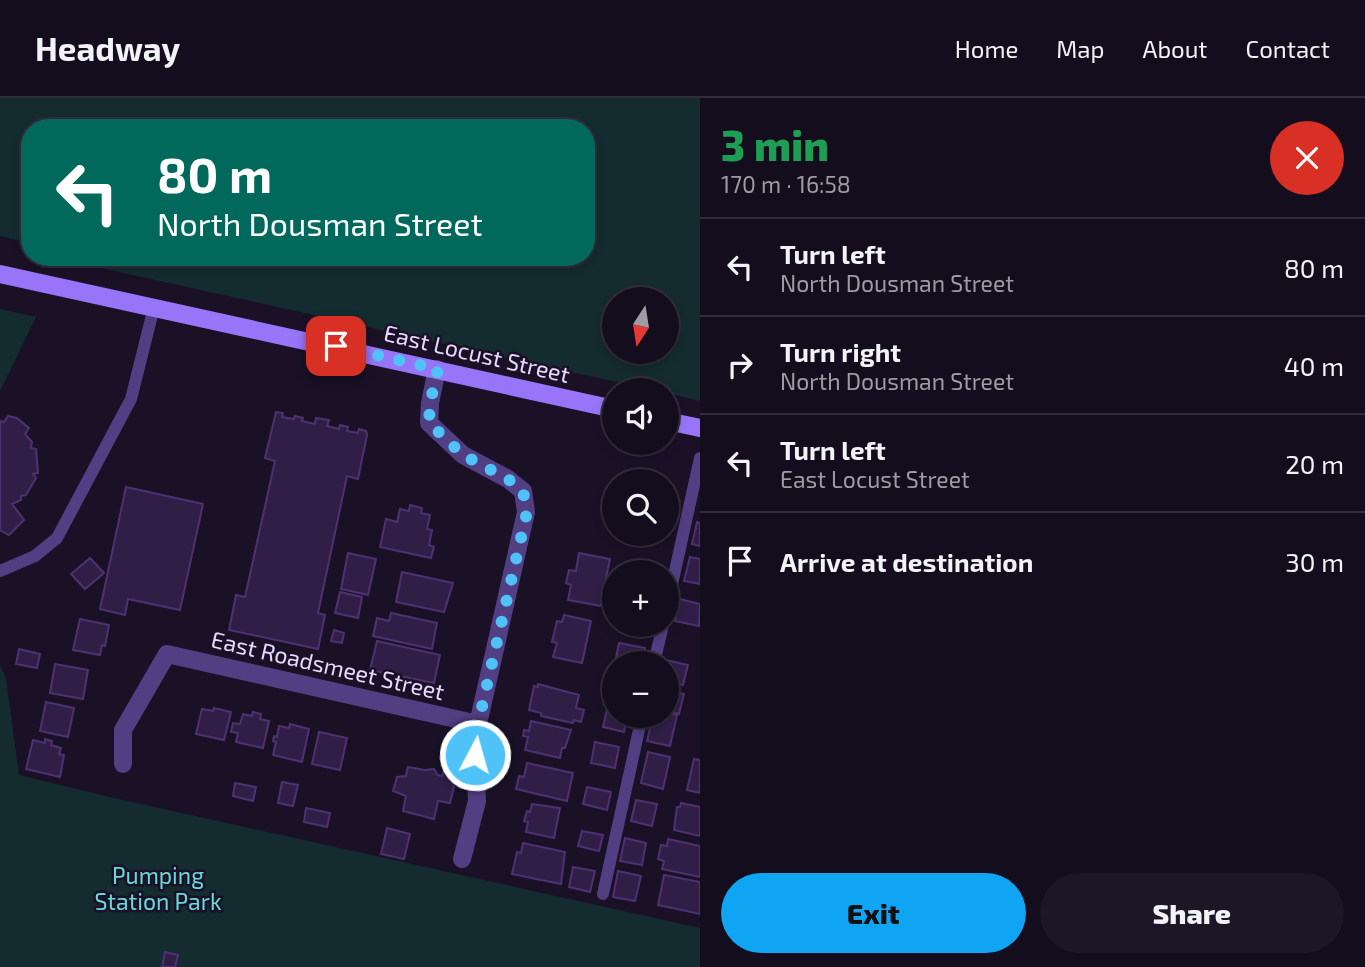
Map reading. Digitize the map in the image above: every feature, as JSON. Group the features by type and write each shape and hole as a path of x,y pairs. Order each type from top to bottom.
{"main road":[{"name":"East Locust Street","path":"0,274 602,406"},
{"path":"679,424 700,428"}],"street":[{"path":"438,369 430,403 429,423 463,455 508,479 523,491 527,512 478,724 475,755 477,801 462,859"},
{"name":"East Roadsmeet Street","path":"123,764 123,730 167,654 478,724"}],"lane":[{"path":"1,569 35,556 57,538 131,400 154,307"},
{"path":"677,560 700,458"},
{"path":"603,894 639,728"}],"green space":[{"path":"0,98 700,98 700,401 679,396 679,378 602,379 92,266 595,266 595,119 21,119 21,241 0,236"},
{"path":"0,309 36,317 0,391"},
{"name":"Pumping Station Park","path":"0,665 6,678 19,775 700,928 700,967 0,967"}],"building":[{"path":"276,412 283,413 282,417 294,419 295,416 315,424 316,418 329,420 327,426 339,429 340,425 348,427 347,431 358,433 359,429 366,431 367,435 358,479 347,476 318,613 325,615 318,649 229,630 236,595 245,597 275,461 265,458"},
{"path":"8,416 17,418 29,428 25,434 32,442 31,448 36,449 38,473 33,474 36,478 26,495 12,504 24,520 9,535 0,530 0,421 4,422"},
{"path":"126,487 203,504 180,610 128,599 125,615 100,609"},
{"path":"410,505 422,508 421,513 430,515 427,529 432,530 429,545 434,547 431,558 380,547 386,519 397,522 400,509 409,511"},
{"path":"697,522 700,523 700,546 692,544"},
{"path":"348,553 376,559 368,595 341,589"},
{"path":"579,553 610,559 602,560 601,606 568,600 571,585 566,583 569,570 576,571"},
{"path":"690,557 700,559 700,584 684,581"},
{"path":"90,558 104,573 85,589 71,574"},
{"path":"402,572 453,583 444,612 396,602"},
{"path":"340,592 362,597 358,618 335,613"},
{"path":"680,599 700,604 699,626 679,622"},
{"path":"391,613 437,623 432,649 373,636 377,618 389,621"},
{"path":"564,615 591,621 582,663 553,657 557,643 552,642 557,621 562,622"},
{"path":"80,619 109,625 105,646 102,645 100,655 73,650"},
{"path":"334,630 344,633 342,643 331,641"},
{"path":"377,641 440,655 434,683 370,670"},
{"path":"619,643 645,648 644,651 617,651"},
{"path":"19,649 40,654 37,668 16,664"},
{"path":"679,663 688,665 683,685 679,684"},
{"path":"55,664 88,670 83,699 50,693"},
{"path":"538,684 579,695 576,708 584,710 581,722 574,720 573,723 541,716 541,713 529,710 534,686 538,687"},
{"path":"679,693 684,694 679,714"},
{"path":"46,702 74,708 68,737 40,731"},
{"path":"214,708 231,712 224,740 196,734 202,709 213,711"},
{"path":"253,712 261,714 260,719 269,721 263,748 236,742 238,733 231,732 233,723 240,724 243,714 252,716"},
{"path":"531,721 571,730 560,758 525,750 528,737 523,736 524,730 529,731"},
{"path":"290,724 309,729 302,762 273,755 276,742 273,741 274,736 277,737 279,726 289,728"},
{"path":"607,728 625,728 624,732"},
{"path":"650,728 674,728 670,746 647,741"},
{"path":"319,732 347,738 340,770 312,764"},
{"path":"45,739 52,741 51,745 61,748 59,754 64,755 60,777 26,769 33,740 45,743"},
{"path":"595,742 619,747 615,768 591,763"},
{"path":"648,752 670,757 663,789 641,783"},
{"path":"694,759 700,760 700,793 687,790"},
{"path":"527,763 573,773 567,801 516,789 519,776 524,777"},
{"path":"408,767 434,769 438,775 442,776 443,772 456,778 450,803 438,801 434,819 403,811 406,796 393,791 397,777 406,776"},
{"path":"282,782 298,785 293,806 278,803"},
{"path":"235,783 256,787 253,801 233,796"},
{"path":"587,787 611,792 607,810 583,804"},
{"path":"636,800 657,804 652,826 631,821"},
{"path":"681,803 700,807 700,836 674,830 677,807 680,807"},
{"path":"532,804 560,808 554,838 526,832 528,822 524,821"},
{"path":"306,808 330,813 327,827 304,822"},
{"path":"387,828 410,834 404,859 381,854"},
{"path":"582,831 603,835 599,851 578,846"},
{"path":"625,838 646,843 642,865 620,861"},
{"path":"668,839 700,846 700,877 662,869 664,861 658,859 661,845 667,846"},
{"path":"523,843 565,852 561,884 512,874 517,852 521,853"},
{"path":"573,867 595,871 590,892 569,887"},
{"path":"618,871 641,876 635,901 613,897"},
{"path":"664,875 700,882 700,914 658,905"},
{"path":"165,952 178,955 175,967 162,967"}],"route":[{"path":"336,346 438,369 430,403 429,423 463,455 508,479 523,491 527,512 478,724 475,755"}]}
